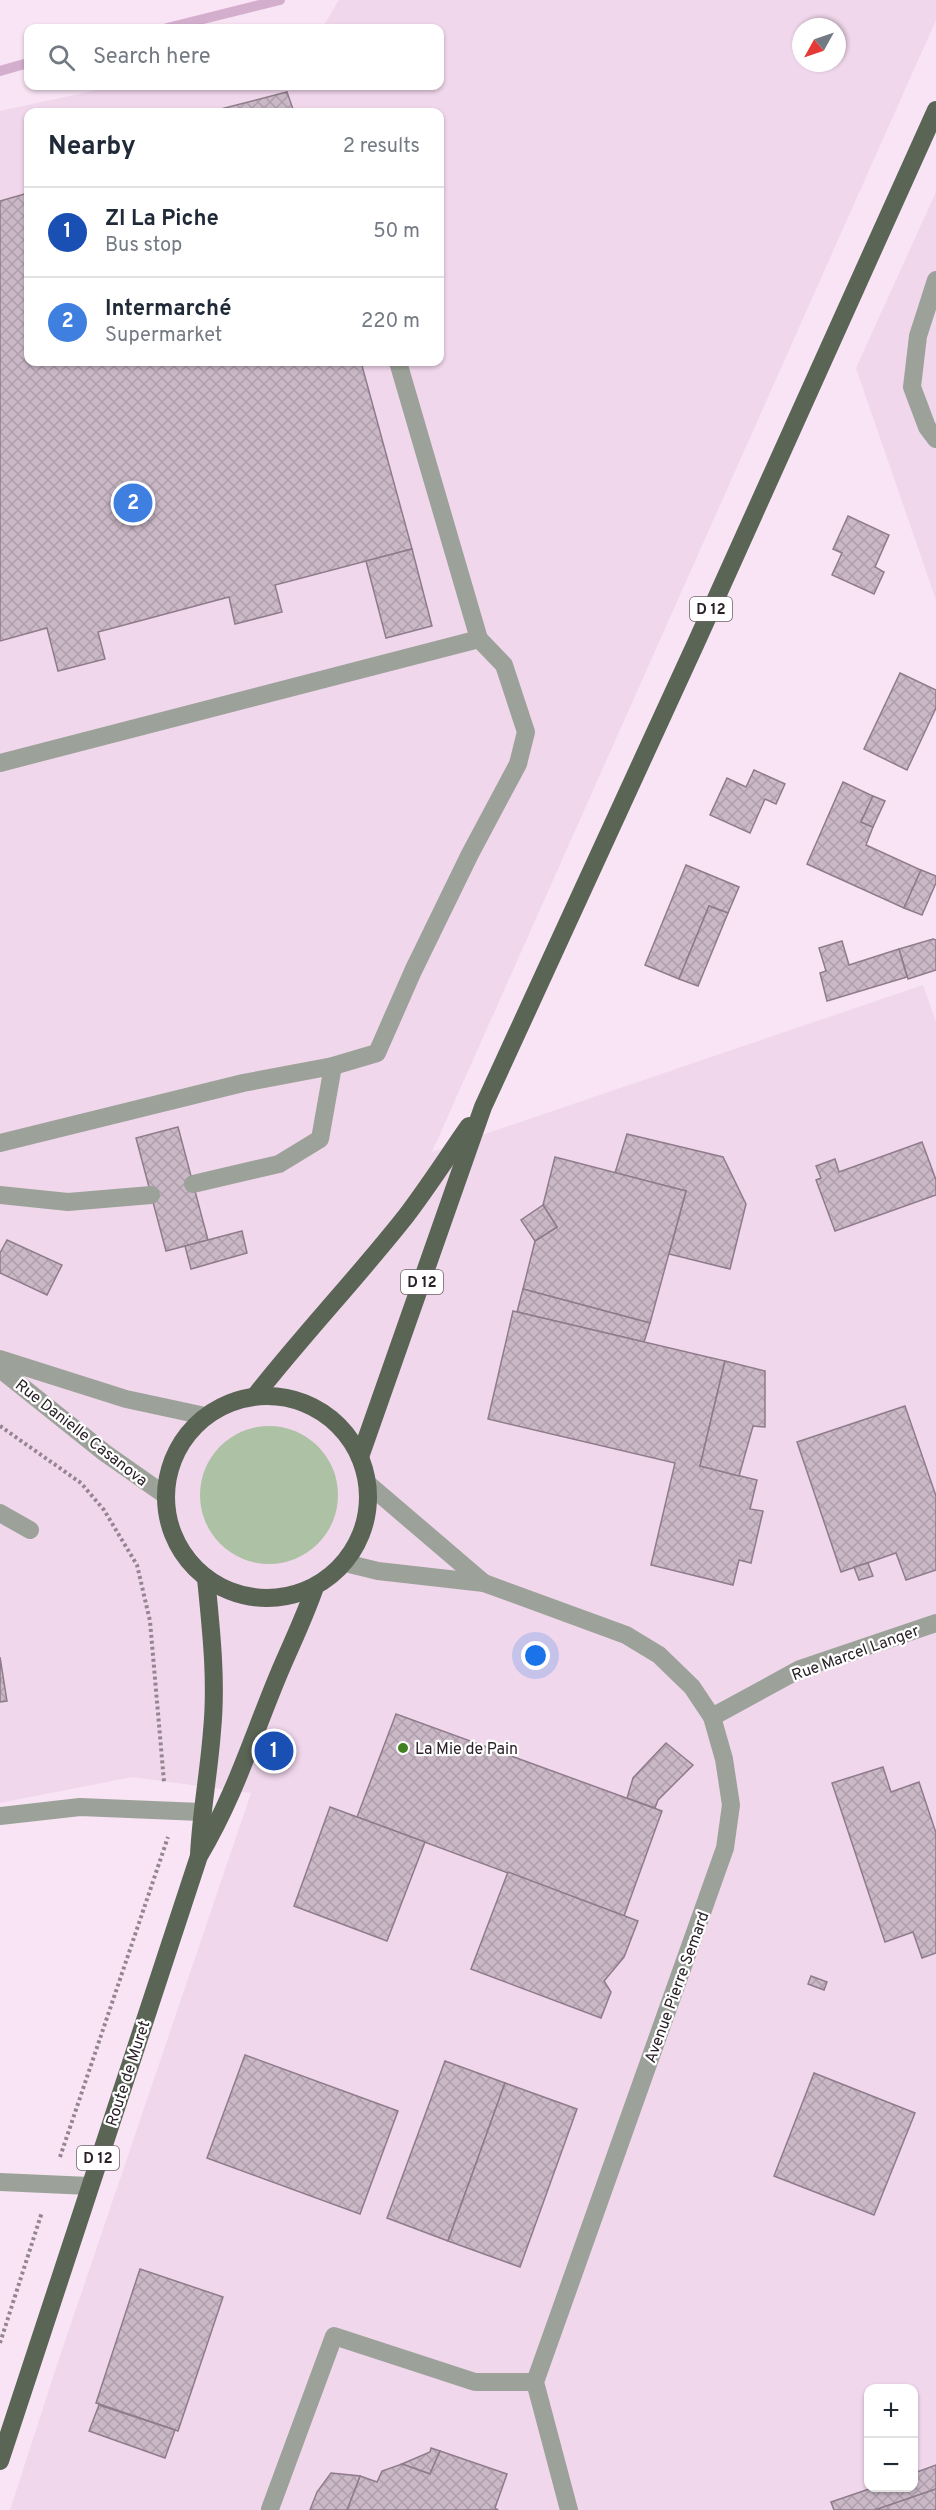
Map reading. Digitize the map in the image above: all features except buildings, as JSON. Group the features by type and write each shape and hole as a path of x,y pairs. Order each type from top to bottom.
{"main road":[{"name":"D 12","path":"360,1457 483,1107 701,632 936,110"},
{"name":"D 12","path":"255,1396 406,1215 483,1107"},
{"path":"255,1396 287,1398 317,1409 343,1430 360,1457 367,1483 365,1520 359,1539 345,1563 315,1587 293,1595 271,1599 248,1597 226,1590 206,1578 184,1556 174,1536 170,1527 165,1496 170,1465 184,1438 205,1416 229,1403 255,1396"},
{"name":"Route de Muret","path":"199,1856 201,1812 213,1729 213,1660 206,1578"},
{"name":"Route de Muret","path":"0,2461 199,1856 221,1820 315,1587"}],"street":[{"path":"936,280 918,336 912,387 927,427 936,439"},
{"path":"0,1143 243,1083 333,1066 377,1053 434,928 518,764 526,732 504,665 479,639 399,366"},
{"path":"0,763 479,639"},
{"path":"193,1184 279,1164 320,1139 333,1066"},
{"path":"0,1195 68,1202 151,1195"},
{"name":"Rue Danielle Casanova","path":"0,1359 126,1399 205,1416"},
{"name":"Rue Danielle Casanova","path":"0,1369 105,1453 165,1496"},
{"name":"Avenue Pierre Semard","path":"367,1483 484,1584"},
{"path":"0,1513 30,1530"},
{"name":"Avenue Pierre Semard","path":"345,1563 378,1571 484,1584 626,1635 659,1655 692,1687 712,1717 724,1759 732,1805 725,1848 535,2382"},
{"name":"Rue Marcel Langer","path":"712,1717 800,1669 936,1623"},
{"path":"0,1816 80,1807 201,1812"},
{"path":"0,2182 52,2182 89,2186"},
{"path":"270,2509 333,2336 475,2382 535,2382 569,2510"}],"path":[{"path":"0,1426 81,1483 104,1510 137,1566 150,1621 169,1833 0,2343"}],"shaded area":[{"path":"339,0 936,0 936,20 432,1152 923,985 936,1022 936,2510 10,2510 251,1793 132,1777 0,1803 0,111 97,90 444,90 444,24 324,24"},
{"path":"936,192 936,600 856,368"}],"green space":[{"path":"269,1426 296,1431 308,1437 318,1446 327,1456 333,1468 338,1495 333,1522 327,1534 318,1544 308,1553 296,1559 269,1564 242,1559 230,1553 220,1544 211,1534 205,1522 200,1495 205,1468 211,1456 220,1446 230,1437 242,1431"}],"waterway":[{"path":"183,24 280,0"},
{"path":"0,71 24,64"}],"place":[{"name":"Intermarché","path":"133,503"},
{"name":"La Mie de Pain","path":"403,1748"},
{"name":"ZI La Piche","path":"274,1751"}]}
